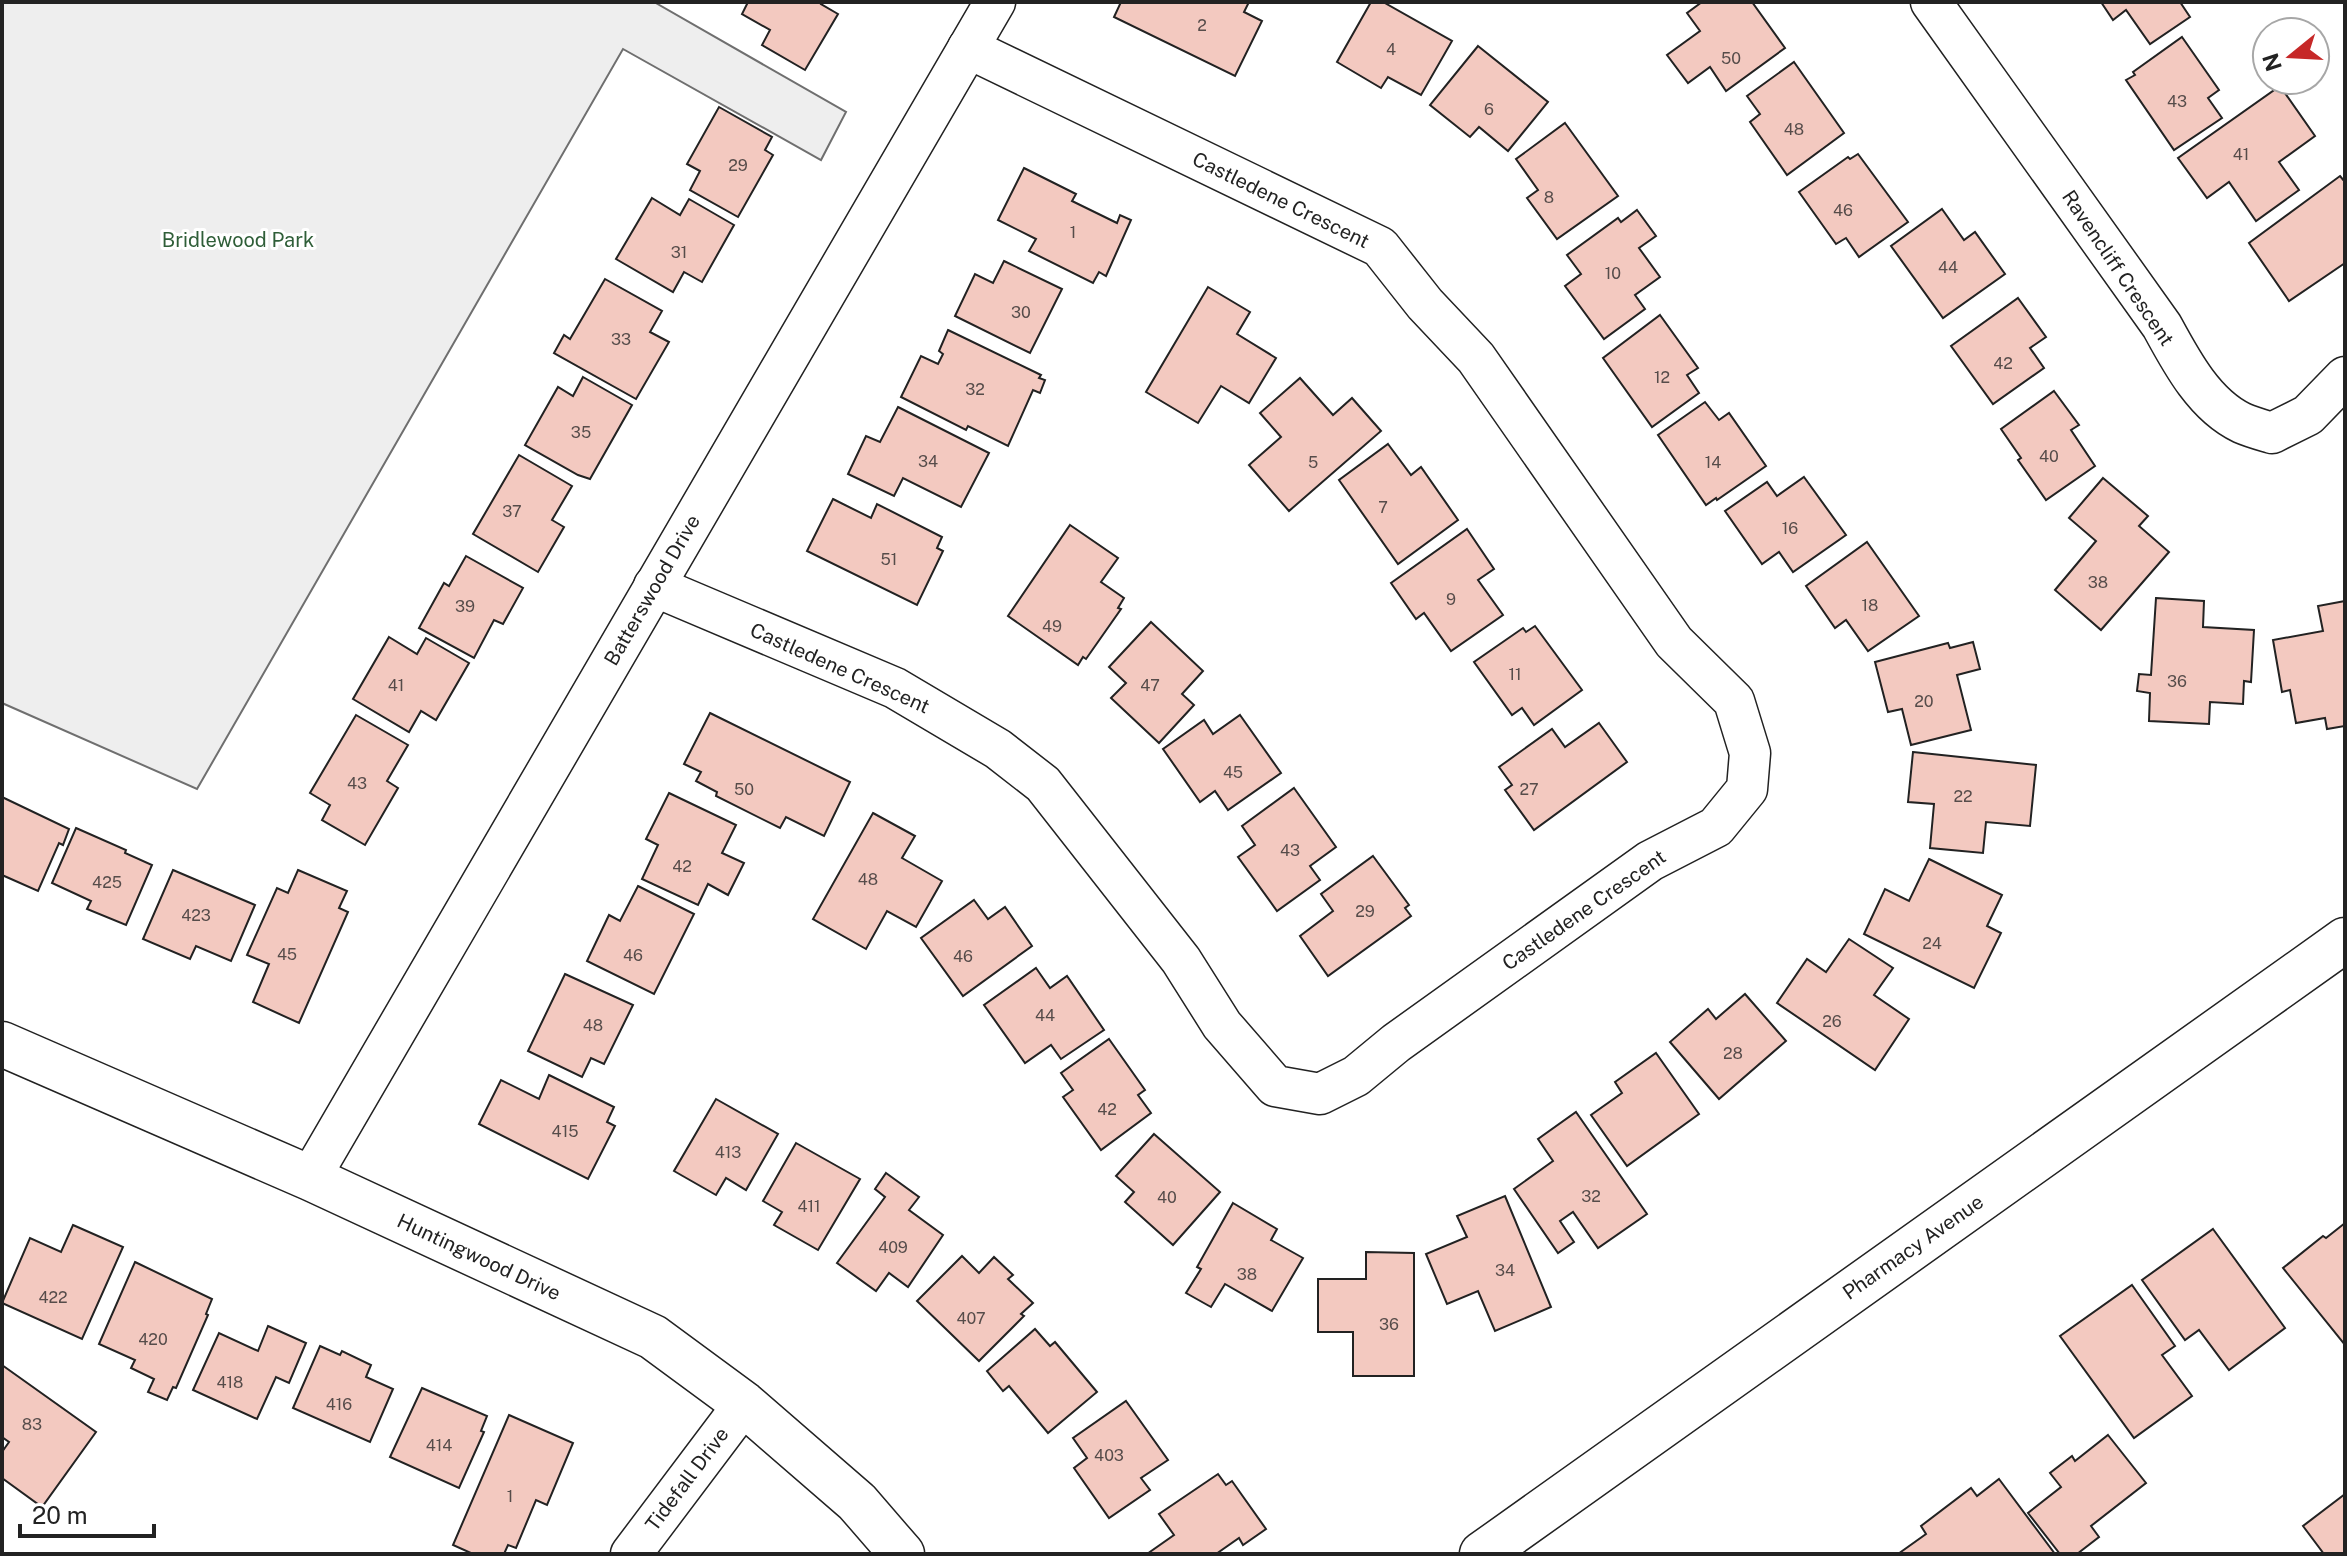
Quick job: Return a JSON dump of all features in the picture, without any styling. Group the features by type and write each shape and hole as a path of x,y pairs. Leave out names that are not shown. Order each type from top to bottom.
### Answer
{"street":[{"name":"Batterswood Drive","path":"310,1178 995,2"},
{"name":"Ravencliff Crescent","path":"1931,2 2162,326 2178,357 2202,391 2240,422 2272,433 2308,415 2345,377"},
{"name":"Castledene Crescent","path":"654,586 895,688 998,749 1043,784 1181,960 1222,1025 1275,1086 1320,1094 1356,1076 1396,1043 1650,861 1716,827 1747,789 1750,753 1734,701 1674,642 1476,358 1425,304 1380,247 968,48"},
{"name":"Pharmacy Avenue","path":"1482,1554 2345,940"},
{"name":"Huntingwood Drive","path":"3,1046 310,1178 653,1337 744,1404 857,1502 902,1554"},
{"name":"Tidefall Drive","path":"631,1554 744,1404"}],"green space":[{"name":"Bridlewood Park","path":"2,2 654,2 846,112 821,160 623,49 197,789 2,703"}],"building":[{"path":"748,2 822,2 838,14 805,70 762,45 770,30 742,14"},
{"path":"1121,2 1249,2 1244,12 1262,21 1235,76 1114,17"},
{"path":"1371,2 1383,2 1452,41 1421,95 1388,77 1381,88 1337,62"},
{"path":"1702,2 1752,2 1785,48 1726,91 1710,67 1688,83 1667,55 1700,31 1687,13"},
{"path":"2101,2 2180,2 2190,17 2150,44 2126,10 2113,20"},
{"path":"2182,37 2219,90 2208,98 2222,118 2174,150 2126,80"},
{"path":"1478,46 1548,102 1508,151 1479,127 1470,137 1430,105"},
{"path":"1794,62 1844,133 1787,175 1750,122 1760,114 1747,96"},
{"path":"2266,96 2287,96 2315,136 2279,162 2299,190 2256,221 2229,182 2207,198 2178,158"},
{"path":"719,107 772,137 765,150 773,155 738,217 690,190 700,171 687,164"},
{"path":"1565,123 1618,196 1557,239 1527,198 1538,190 1516,159"},
{"path":"1858,154 1908,222 1859,257 1846,238 1836,244 1799,192 1848,157 1850,159"},
{"path":"1024,168 1076,194 1072,201 1117,223 1120,215 1131,220 1106,276 1099,272 1093,283 1029,251 1036,239 998,220"},
{"path":"2340,176 2345,182 2345,263 2289,301 2249,243"},
{"path":"652,198 680,215 689,199 734,225 702,282 684,272 673,292 616,259"},
{"path":"1942,209 1964,240 1975,232 2005,274 1943,318 1891,246"},
{"path":"1637,210 1656,236 1639,248 1660,277 1635,295 1645,309 1604,339 1565,286 1581,274 1567,255 1618,218 1621,222"},
{"path":"1004,261 1062,289 1030,353 955,316 975,274 993,283"},
{"path":"605,279 662,311 650,332 669,342 636,399 554,353 564,335 570,339"},
{"path":"1208,287 1250,312 1237,334 1276,358 1249,403 1221,386 1198,423 1146,392"},
{"path":"2018,298 2046,337 2030,348 2044,368 1993,404 1951,346"},
{"path":"1660,315 1698,368 1687,375 1699,393 1652,427 1603,358"},
{"path":"948,330 1041,375 1039,378 1045,380 1040,393 1033,390 1008,446 968,426 966,430 901,397 921,356 938,364 943,354 939,351"},
{"path":"583,377 632,405 590,479 525,445 558,387 573,396"},
{"path":"1300,378 1333,415 1352,398 1381,431 1289,511 1249,465 1281,437 1260,413"},
{"path":"2054,391 2079,425 2071,430 2095,466 2046,500 2001,429"},
{"path":"1705,402 1719,420 1729,413 1766,466 1706,505 1658,435"},
{"path":"898,407 989,453 961,507 903,478 894,496 848,474 866,436 880,442"},
{"path":"1388,444 1411,475 1421,467 1458,520 1398,564 1339,480"},
{"path":"519,455 572,486 552,520 564,527 538,572 473,534"},
{"path":"1804,477 1846,535 1793,572 1779,552 1762,564 1725,511 1767,482 1777,496"},
{"path":"2103,478 2148,516 2139,526 2169,552 2101,630 2055,590 2096,541 2069,518"},
{"path":"833,499 871,518 877,504 942,537 937,548 943,551 917,605 807,551"},
{"path":"1070,525 1118,558 1101,582 1124,598 1118,608 1121,609 1086,659 1083,657 1078,665 1008,616"},
{"path":"1467,529 1494,569 1478,580 1503,615 1451,651 1424,613 1416,619 1391,583"},
{"path":"1867,542 1919,616 1868,651 1846,620 1835,628 1806,586"},
{"path":"466,556 523,588 503,624 494,620 474,658 419,628 444,583 449,586"},
{"path":"2156,598 2204,601 2203,627 2254,630 2251,682 2244,681 2243,704 2210,702 2209,724 2149,721 2150,693 2137,691 2139,674 2151,675"},
{"path":"2345,601 2345,726 2327,729 2325,718 2296,723 2290,690 2282,692 2273,640 2323,631 2318,606"},
{"path":"1151,622 1203,671 1182,694 1194,705 1159,743 1111,698 1126,683 1109,667"},
{"path":"1535,626 1582,690 1534,725 1522,708 1512,715 1474,662 1523,628 1526,632"},
{"path":"389,637 417,654 426,638 469,663 436,720 421,711 409,732 353,699"},
{"path":"1973,642 1980,669 1957,675 1971,730 1911,745 1902,709 1888,712 1875,662 1948,643 1950,648"},
{"path":"710,713 850,782 824,836 786,817 780,828 716,796 717,792 696,781 701,772 684,764"},
{"path":"356,715 408,745 387,781 398,788 365,845 322,820 330,805 310,793"},
{"path":"1240,715 1281,773 1228,810 1215,791 1200,802 1163,749 1204,720 1213,734"},
{"path":"1599,723 1627,762 1534,830 1505,790 1512,785 1499,767 1552,729 1565,747"},
{"path":"1913,752 2036,765 2030,826 1986,822 1983,853 1930,848 1934,804 1908,802"},
{"path":"1294,788 1336,847 1310,866 1320,880 1277,911 1238,857 1255,845 1242,826"},
{"path":"669,793 736,825 722,853 744,863 728,895 708,884 698,905 642,879 658,845 646,839"},
{"path":"2,797 69,829 63,845 59,843 38,891 2,875"},
{"path":"873,813 915,836 902,858 942,881 916,927 887,911 866,949 813,919"},
{"path":"76,828 152,865 126,925 87,909 91,901 52,883"},
{"path":"1373,856 1409,905 1405,908 1411,916 1328,976 1300,936 1333,911 1321,894"},
{"path":"1929,859 2002,895 1987,926 2001,933 1974,988 1864,934 1885,889 1909,901"},
{"path":"173,870 255,905 231,961 196,946 190,959 143,939"},
{"path":"298,870 347,891 339,908 348,912 299,1023 253,1002 269,964 247,955 277,888 288,893"},
{"path":"638,886 694,914 654,994 587,961 609,915 620,921"},
{"path":"974,900 988,919 1005,907 1032,946 963,996 921,938"},
{"path":"1849,939 1893,968 1874,995 1909,1019 1875,1070 1777,1003 1807,959 1826,972"},
{"path":"1036,968 1050,988 1067,976 1104,1030 1061,1059 1051,1045 1025,1063 984,1005"},
{"path":"565,974 633,1005 604,1064 591,1058 582,1077 528,1051"},
{"path":"1745,994 1786,1041 1719,1099 1670,1042 1708,1009 1716,1019"},
{"path":"1109,1039 1145,1090 1138,1095 1151,1113 1101,1150 1063,1097 1073,1090 1061,1073"},
{"path":"1656,1053 1699,1114 1627,1166 1591,1115 1622,1093 1615,1082"},
{"path":"549,1075 614,1107 607,1122 615,1126 588,1179 479,1124 501,1080 539,1099"},
{"path":"716,1099 778,1134 746,1190 726,1178 716,1195 674,1171"},
{"path":"1576,1112 1647,1214 1598,1248 1573,1212 1560,1221 1574,1242 1558,1253 1514,1189 1553,1161 1538,1139"},
{"path":"1154,1134 1220,1192 1173,1245 1125,1202 1134,1192 1116,1176"},
{"path":"796,1143 860,1179 818,1250 774,1225 782,1212 763,1201"},
{"path":"886,1173 919,1197 909,1210 943,1235 908,1287 889,1273 876,1291 837,1263 885,1197 875,1189"},
{"path":"1505,1196 1551,1307 1495,1331 1478,1291 1447,1304 1426,1254 1467,1237 1457,1216"},
{"path":"1233,1203 1277,1229 1271,1240 1303,1258 1272,1311 1225,1284 1211,1307 1186,1293"},
{"path":"2345,1223 2345,1345 2283,1268 2323,1236 2326,1238"},
{"path":"73,1225 123,1247 82,1339 2,1303 30,1238 61,1252"},
{"path":"2213,1229 2285,1328 2229,1370 2199,1330 2185,1340 2142,1280"},
{"path":"1366,1252 1414,1253 1414,1376 1353,1376 1353,1332 1318,1332 1318,1279 1366,1279"},
{"path":"962,1256 979,1273 994,1257 1013,1275 1008,1279 1033,1303 979,1361 917,1301"},
{"path":"135,1262 212,1299 176,1388 173,1387 167,1400 148,1392 154,1379 131,1368 135,1360 99,1344"},
{"path":"2132,1285 2175,1346 2162,1355 2192,1396 2134,1438 2060,1336"},
{"path":"268,1326 306,1343 289,1383 276,1377 257,1419 193,1390 219,1333 258,1351"},
{"path":"1035,1329 1050,1346 1055,1342 1097,1392 1048,1433 1009,1386 1003,1391 987,1371"},
{"path":"320,1346 340,1355 342,1351 371,1365 366,1377 393,1389 370,1442 293,1408"},
{"path":"2,1365 96,1432 42,1507 2,1478 2,1452 9,1442 2,1437"},
{"path":"422,1388 487,1416 481,1431 484,1432 459,1488 390,1457"},
{"path":"1126,1401 1168,1460 1141,1478 1150,1490 1109,1518 1074,1468 1087,1458 1073,1438"},
{"path":"509,1415 573,1443 547,1505 536,1500 516,1548 508,1545 504,1554 473,1554 453,1545"},
{"path":"2108,1435 2146,1483 2091,1526 2099,1537 2077,1554 2060,1554 2028,1513 2061,1487 2050,1473 2072,1456 2075,1461"},
{"path":"1218,1474 1226,1485 1232,1481 1266,1529 1243,1545 1239,1538 1216,1554 1147,1554 1174,1535 1159,1514"},
{"path":"1999,1479 2055,1554 1898,1554 1926,1534 1921,1526 1971,1488 1977,1496"},
{"path":"2345,1494 2345,1554 2324,1554 2303,1526"}]}
